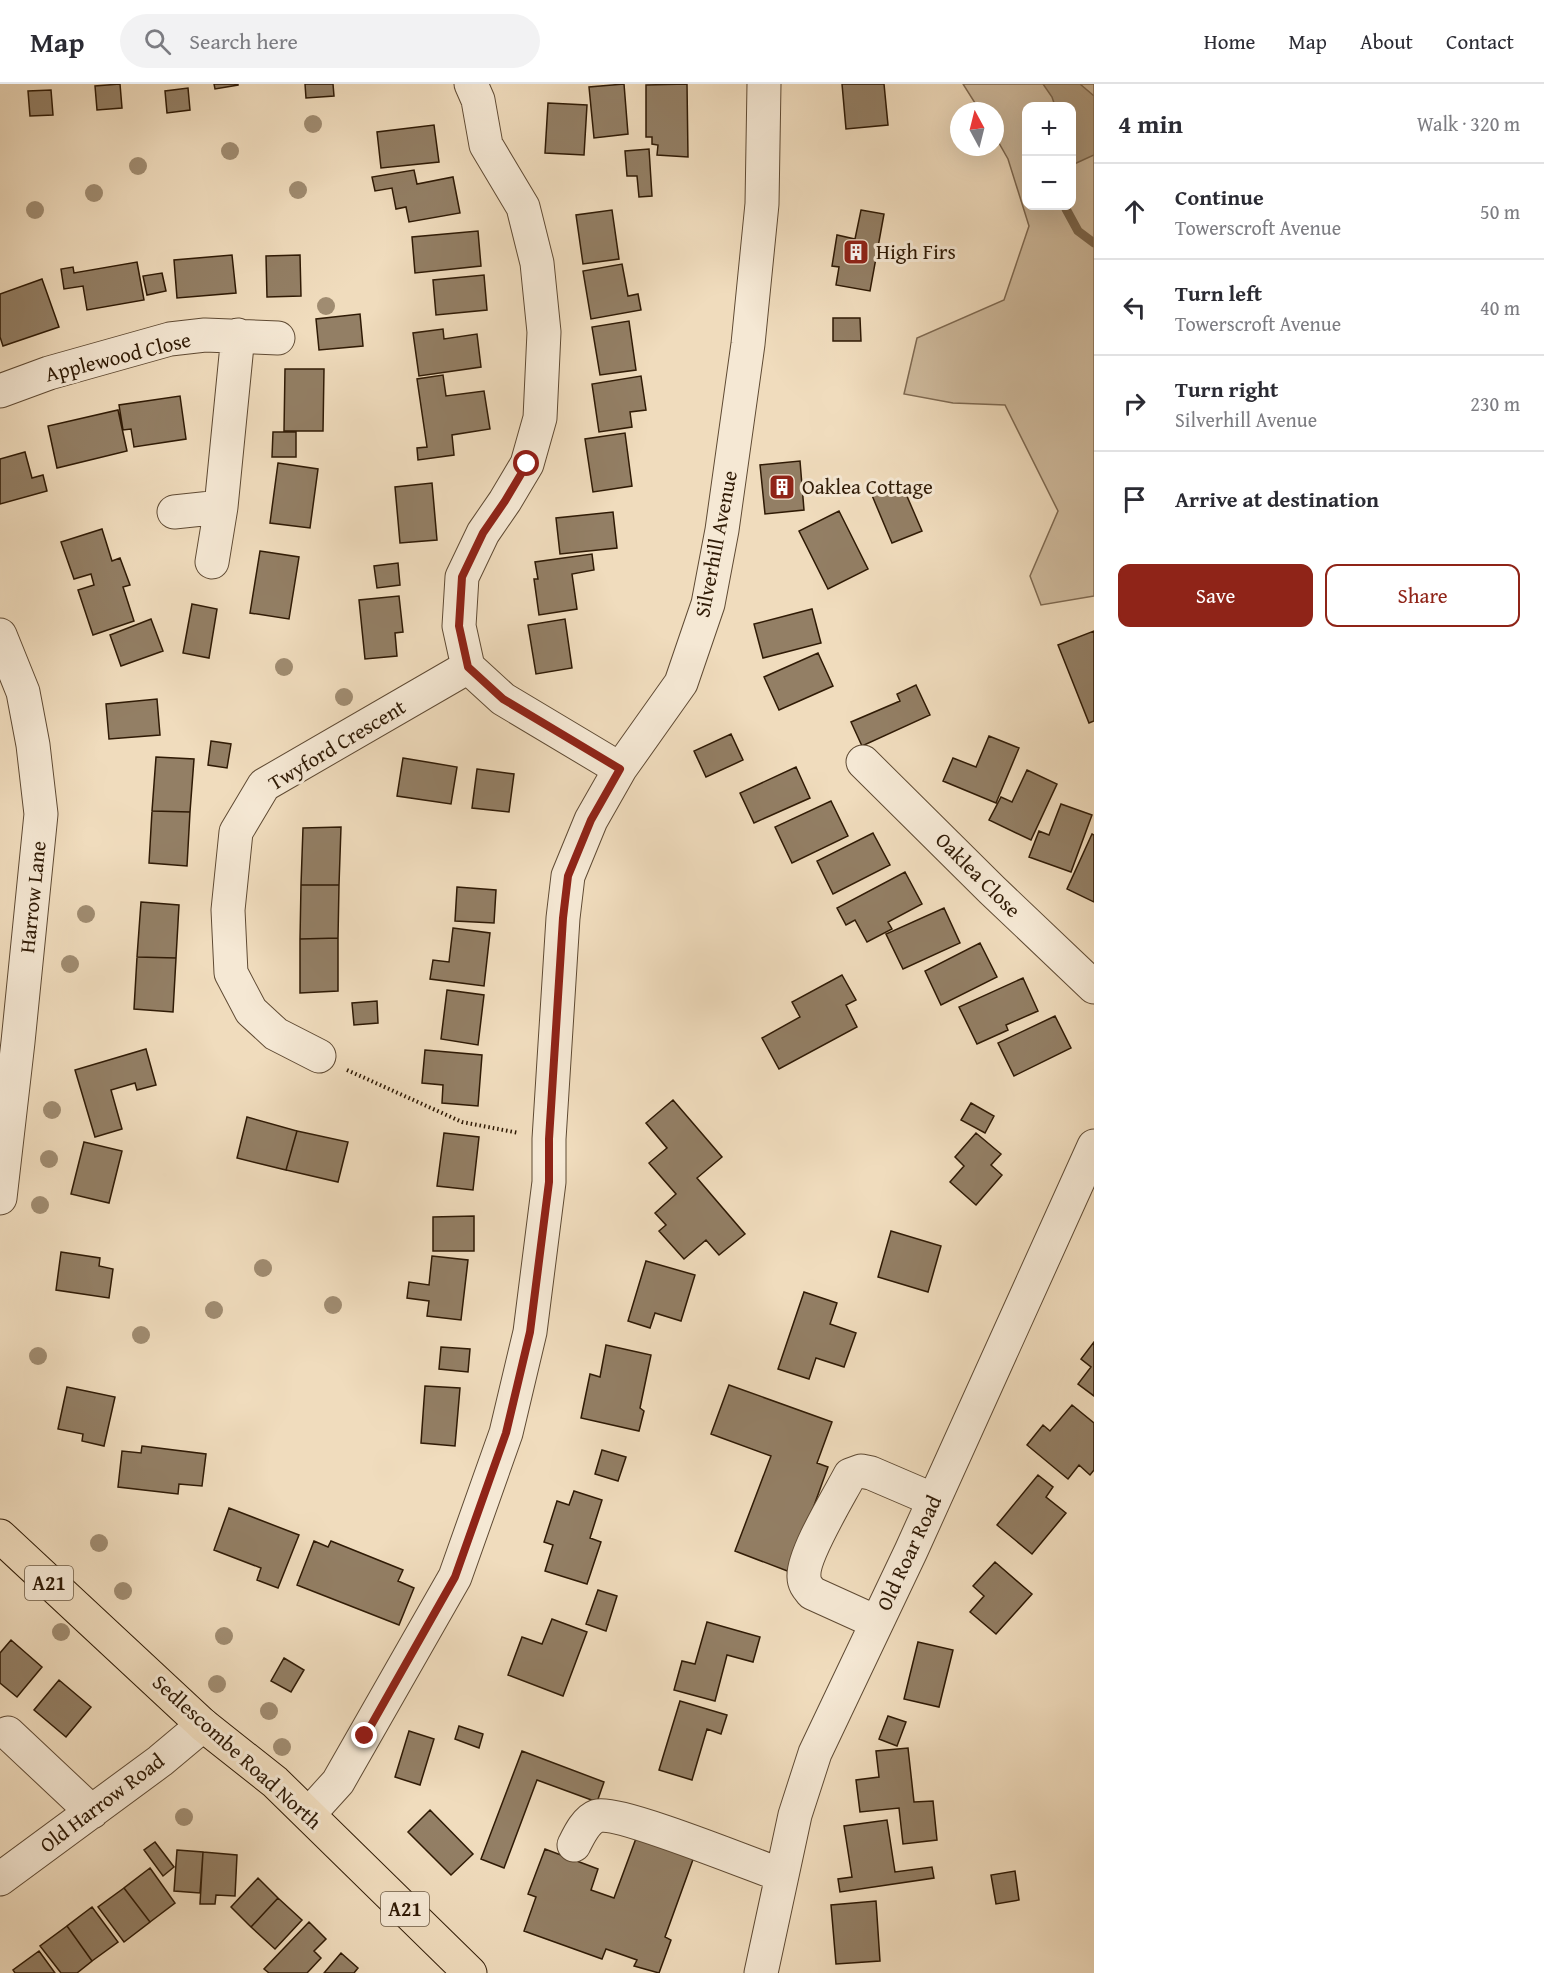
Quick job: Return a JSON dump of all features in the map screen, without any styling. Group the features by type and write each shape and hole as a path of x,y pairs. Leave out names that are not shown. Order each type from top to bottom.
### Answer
{"highway":[{"name":"Sedlescombe Road North","path":"0,1536 204,1725 275,1782 470,1973"}],"street":[{"name":"Silverhill Avenue","path":"309,1814 338,1782 455,1577 506,1433 530,1332 549,1182 549,1139 563,918 568,876 591,820 620,769 681,683 708,604 722,530 748,344 762,204 764,84"},
{"path":"480,89 486,145 523,207 537,263 544,332 540,418 527,464 483,533 462,577 459,626 468,667 503,699 620,769"},
{"name":"Applewood Close","path":"0,391 49,373 170,339 205,335 278,338"},
{"path":"212,562 221,507 238,335"},
{"path":"174,512 221,507"},
{"name":"Harrow Lane","path":"0,635 23,692 33,745 41,814 9,1041 0,1198"},
{"name":"Twyford Crescent","path":"318,1056 276,1034 251,1011 231,973 228,910 236,832 264,785 468,667"},
{"name":"Oaklea Close","path":"863,762 1094,987"},
{"name":"Old Roar Road","path":"760,1973 795,1815 815,1753 934,1500 1094,1146"},
{"path":"876,1622 812,1593 806,1586 803,1576 809,1553 850,1475 861,1471 871,1473 934,1500"},
{"name":"Old Harrow Road","path":"0,1879 160,1761 204,1725"},
{"path":"8,1733 92,1812"},
{"path":"574,1845 586,1825 597,1816 616,1816 781,1875"}],"path":[{"path":"318,1056 370,1082 462,1122 549,1139"}],"shaded area":[{"path":"963,84 1094,84 1094,596 1041,605 1030,576 1058,511 1005,405 953,403 904,394 917,338 1004,300 1029,226 1024,210 1076,210 1076,102 1022,102 1022,204 1004,152 1004,102 974,102"},
{"path":"1043,84 1080,84 1094,96 1094,155 1076,163 1076,102 1054,102"}],"building":[{"path":"120,84 122,108 97,110 95,86"},
{"path":"214,84 238,84 238,85 215,89"},
{"path":"305,84 333,84 334,96 306,98"},
{"path":"624,84 628,134 594,138 589,87"},
{"path":"687,84 688,157 657,155 658,145 652,144 652,137 646,137 646,85"},
{"path":"842,84 884,84 888,125 846,129"},
{"path":"188,88 190,110 167,113 165,91"},
{"path":"51,90 53,115 30,116 28,91"},
{"path":"548,103 587,105 584,155 545,153"},
{"path":"434,125 439,162 381,168 377,132"},
{"path":"649,149 652,196 639,197 637,176 627,176 625,151"},
{"path":"414,170 417,184 453,177 460,213 409,222 406,207 396,209 392,188 375,191 372,177"},
{"path":"612,210 619,259 583,264 576,215"},
{"name":"High Firs","path":"861,210 884,214 870,291 836,285 839,267 832,266 837,235 855,239"},
{"path":"478,231 481,266 415,273 412,237"},
{"path":"232,255 236,293 177,298 174,260"},
{"path":"300,255 301,296 267,297 266,256"},
{"path":"137,262 144,300 87,310 83,286 64,289 61,269 73,267 74,273"},
{"path":"622,264 628,296 638,294 641,310 591,319 583,271"},
{"path":"162,273 166,291 147,295 143,276"},
{"path":"484,275 487,310 436,315 433,280"},
{"path":"42,279 59,327 3,346 0,337 0,294"},
{"path":"360,314 363,346 319,350 316,319"},
{"path":"833,318 860,318 861,341 833,341"},
{"path":"629,321 636,370 600,375 592,327"},
{"path":"443,329 444,339 477,334 481,367 419,376 413,333"},
{"path":"285,369 324,369 323,431 284,431"},
{"path":"443,375 446,396 484,391 490,429 452,435 454,455 418,460 417,448 427,447 417,379"},
{"path":"641,376 646,410 630,412 632,427 599,432 592,384"},
{"path":"180,396 186,439 134,447 131,429 123,430 119,405"},
{"path":"118,410 127,451 57,468 48,426"},
{"path":"273,432 296,432 296,457 272,457"},
{"path":"625,433 632,486 593,492 585,439"},
{"path":"25,452 32,478 43,475 47,491 0,504 0,459"},
{"name":"Oaklea Cottage","path":"800,461 804,510 765,514 760,465"},
{"path":"278,463 318,469 310,528 270,523"},
{"path":"900,480 922,531 892,543 871,493"},
{"path":"432,483 437,540 400,543 395,487"},
{"path":"839,511 868,569 828,589 799,531"},
{"path":"613,512 617,548 560,554 556,518"},
{"path":"102,529 112,561 120,558 130,585 123,587 134,621 93,635 78,590 94,585 91,574 74,579 61,542"},
{"path":"260,551 299,557 289,619 250,613"},
{"path":"592,554 594,570 572,574 577,609 539,615 534,579 538,579 535,562"},
{"path":"398,563 400,585 377,588 374,566"},
{"path":"399,596 403,632 395,633 397,656 365,659 359,600"},
{"path":"192,604 217,609 209,658 183,653"},
{"path":"812,609 821,643 763,658 754,624"},
{"path":"151,619 163,651 121,666 110,635"},
{"path":"565,619 572,668 536,674 528,625"},
{"path":"1094,631 1094,721 1089,723 1058,645"},
{"path":"818,653 833,686 779,710 764,677"},
{"path":"916,685 930,715 862,746 851,722 900,701 897,694"},
{"path":"157,699 160,735 109,739 106,704"},
{"path":"731,734 743,760 706,777 694,751"},
{"path":"989,736 1019,748 996,803 943,781 953,758 976,767"},
{"path":"211,741 231,744 227,768 208,765"},
{"path":"156,757 194,759 190,812 152,811"},
{"path":"403,758 457,767 451,804 397,796"},
{"path":"796,767 810,798 754,823 740,793"},
{"path":"477,769 514,774 509,812 472,808"},
{"path":"1027,770 1057,784 1031,840 989,820 1001,797 1012,802"},
{"path":"831,801 848,836 792,863 775,827"},
{"path":"1061,804 1092,815 1071,872 1029,857 1039,831 1049,835"},
{"path":"152,811 190,812 187,866 149,863"},
{"path":"341,827 339,885 301,885 303,828"},
{"path":"873,833 890,865 833,894 817,861"},
{"path":"1092,834 1094,835 1094,902 1067,889"},
{"path":"905,872 922,904 888,922 892,929 867,942 855,920 846,925 837,908"},
{"path":"301,885 339,885 338,938 300,939"},
{"path":"457,887 496,890 494,923 455,921"},
{"path":"141,902 179,905 176,958 137,957"},
{"path":"944,908 960,943 903,969 886,934"},
{"path":"453,928 490,933 484,986 430,979 433,960 449,962"},
{"path":"338,938 338,991 300,993 300,939"},
{"path":"980,943 997,977 941,1005 925,971"},
{"path":"137,957 176,958 173,1012 134,1009"},
{"path":"842,975 856,1000 846,1005 857,1027 779,1069 762,1038 800,1017 792,1002"},
{"path":"1023,978 1038,1011 1006,1025 1008,1030 977,1044 959,1007"},
{"path":"447,990 484,995 478,1045 441,1039"},
{"path":"377,1001 378,1023 354,1025 352,1003"},
{"path":"1055,1016 1071,1048 1014,1076 998,1043"},
{"path":"146,1049 156,1085 137,1090 135,1083 111,1090 122,1129 95,1137 75,1070"},
{"path":"425,1050 482,1055 478,1106 442,1103 443,1085 422,1083"},
{"path":"673,1100 722,1157 697,1178 745,1234 719,1255 706,1240 684,1259 659,1231 666,1225 655,1213 676,1194 649,1163 667,1148 646,1123"},
{"path":"971,1103 994,1116 985,1133 961,1120"},
{"path":"247,1117 297,1131 286,1170 237,1158"},
{"path":"297,1131 348,1142 338,1182 286,1170"},
{"path":"444,1133 479,1137 473,1190 437,1186"},
{"path":"976,1133 1001,1154 991,1165 1002,1175 976,1205 950,1182 964,1166 955,1157"},
{"path":"84,1142 122,1151 109,1203 71,1194"},
{"path":"474,1216 474,1251 433,1251 433,1217"},
{"path":"891,1231 941,1246 928,1292 878,1277"},
{"path":"61,1252 100,1258 99,1266 113,1269 109,1298 56,1290"},
{"path":"432,1256 468,1260 461,1320 427,1316 429,1301 407,1298 409,1282 429,1285"},
{"path":"646,1261 695,1275 681,1321 655,1313 650,1328 628,1321"},
{"path":"804,1292 837,1303 830,1324 856,1333 844,1367 816,1358 809,1379 778,1369"},
{"path":"1094,1342 1094,1396 1078,1384 1091,1367 1081,1359"},
{"path":"606,1345 651,1355 640,1408 644,1411 639,1431 581,1418 590,1374 600,1377"},
{"path":"441,1347 470,1349 468,1372 439,1369"},
{"path":"729,1385 832,1422 817,1463 828,1467 790,1572 735,1551 771,1456 711,1434"},
{"path":"425,1386 460,1388 455,1446 421,1443"},
{"path":"67,1387 115,1397 104,1446 82,1441 83,1434 58,1429"},
{"path":"1072,1405 1094,1423 1094,1470 1090,1475 1079,1465 1068,1479 1027,1445 1043,1425 1050,1431"},
{"path":"142,1446 206,1454 202,1486 179,1484 178,1494 118,1487 122,1451 141,1453"},
{"path":"602,1450 626,1457 618,1481 595,1474"},
{"path":"1038,1475 1053,1487 1046,1497 1066,1513 1032,1554 997,1525"},
{"path":"574,1491 602,1500 590,1538 601,1542 587,1584 545,1571 553,1545 544,1542 557,1501 569,1505"},
{"path":"229,1508 299,1535 278,1588 257,1580 261,1568 214,1550"},
{"path":"314,1541 328,1547 331,1541 403,1570 398,1581 414,1588 399,1625 297,1585"},
{"path":"995,1562 1032,1594 996,1634 970,1612 984,1596 973,1586"},
{"path":"598,1590 617,1596 606,1631 586,1624"},
{"path":"552,1619 587,1632 563,1696 508,1675 522,1637 542,1644"},
{"path":"707,1622 760,1637 753,1662 727,1655 715,1701 674,1690 682,1661 695,1664"},
{"path":"11,1640 42,1667 17,1697 0,1683 0,1653"},
{"path":"918,1642 953,1650 939,1707 904,1699"},
{"path":"284,1658 304,1670 291,1692 271,1681"},
{"path":"59,1680 91,1707 66,1737 34,1710"},
{"path":"680,1701 727,1715 721,1734 707,1729 692,1780 659,1770"},
{"path":"888,1716 906,1722 897,1746 879,1739"},
{"path":"459,1726 483,1734 479,1748 455,1739"},
{"path":"409,1731 434,1739 420,1785 395,1777"},
{"path":"908,1748 914,1802 933,1801 937,1840 903,1844 899,1808 860,1812 856,1780 879,1777 876,1751"},
{"path":"522,1751 604,1782 597,1802 537,1780 504,1868 481,1859"},
{"path":"430,1810 473,1854 451,1875 408,1832"},
{"path":"887,1820 895,1872 932,1867 934,1878 840,1892 838,1879 852,1877 844,1826"},
{"path":"638,1833 695,1854 665,1937 671,1940 659,1973 634,1966 637,1960 606,1949 602,1959 524,1931 536,1897 528,1894 545,1849 598,1869 591,1890 614,1898"},
{"path":"155,1842 174,1867 163,1876 144,1850"},
{"path":"177,1850 203,1852 200,1893 174,1891"},
{"path":"203,1852 237,1855 235,1896 216,1895 215,1904 200,1904"},
{"path":"150,1868 175,1903 150,1922 124,1888"},
{"path":"1015,1871 1019,1900 996,1904 991,1875"},
{"path":"258,1878 278,1898 251,1927 231,1907"},
{"path":"124,1888 150,1922 124,1942 98,1907"},
{"path":"278,1898 302,1920 275,1949 251,1927"},
{"path":"876,1901 880,1961 836,1964 831,1905"},
{"path":"92,1907 118,1942 92,1961 67,1926"},
{"path":"309,1922 326,1939 314,1951 321,1958 307,1973 269,1973 264,1969"},
{"path":"67,1926 92,1961 77,1973 61,1973 40,1946"},
{"path":"39,1951 55,1973 15,1973 13,1970"},
{"path":"341,1953 358,1968 354,1973 324,1973"}],"waterway":[{"path":"1067,210 1078,231 1094,243"}],"place":[{"name":"High Firs","path":"856,252"},
{"name":"Oaklea Cottage","path":"782,487"}],"route":[{"path":"365,1736 455,1577 506,1433 530,1332 549,1182 549,1139 563,918 568,876 591,820 620,769 503,699 468,667 459,626 462,577 483,533 527,464"}]}
